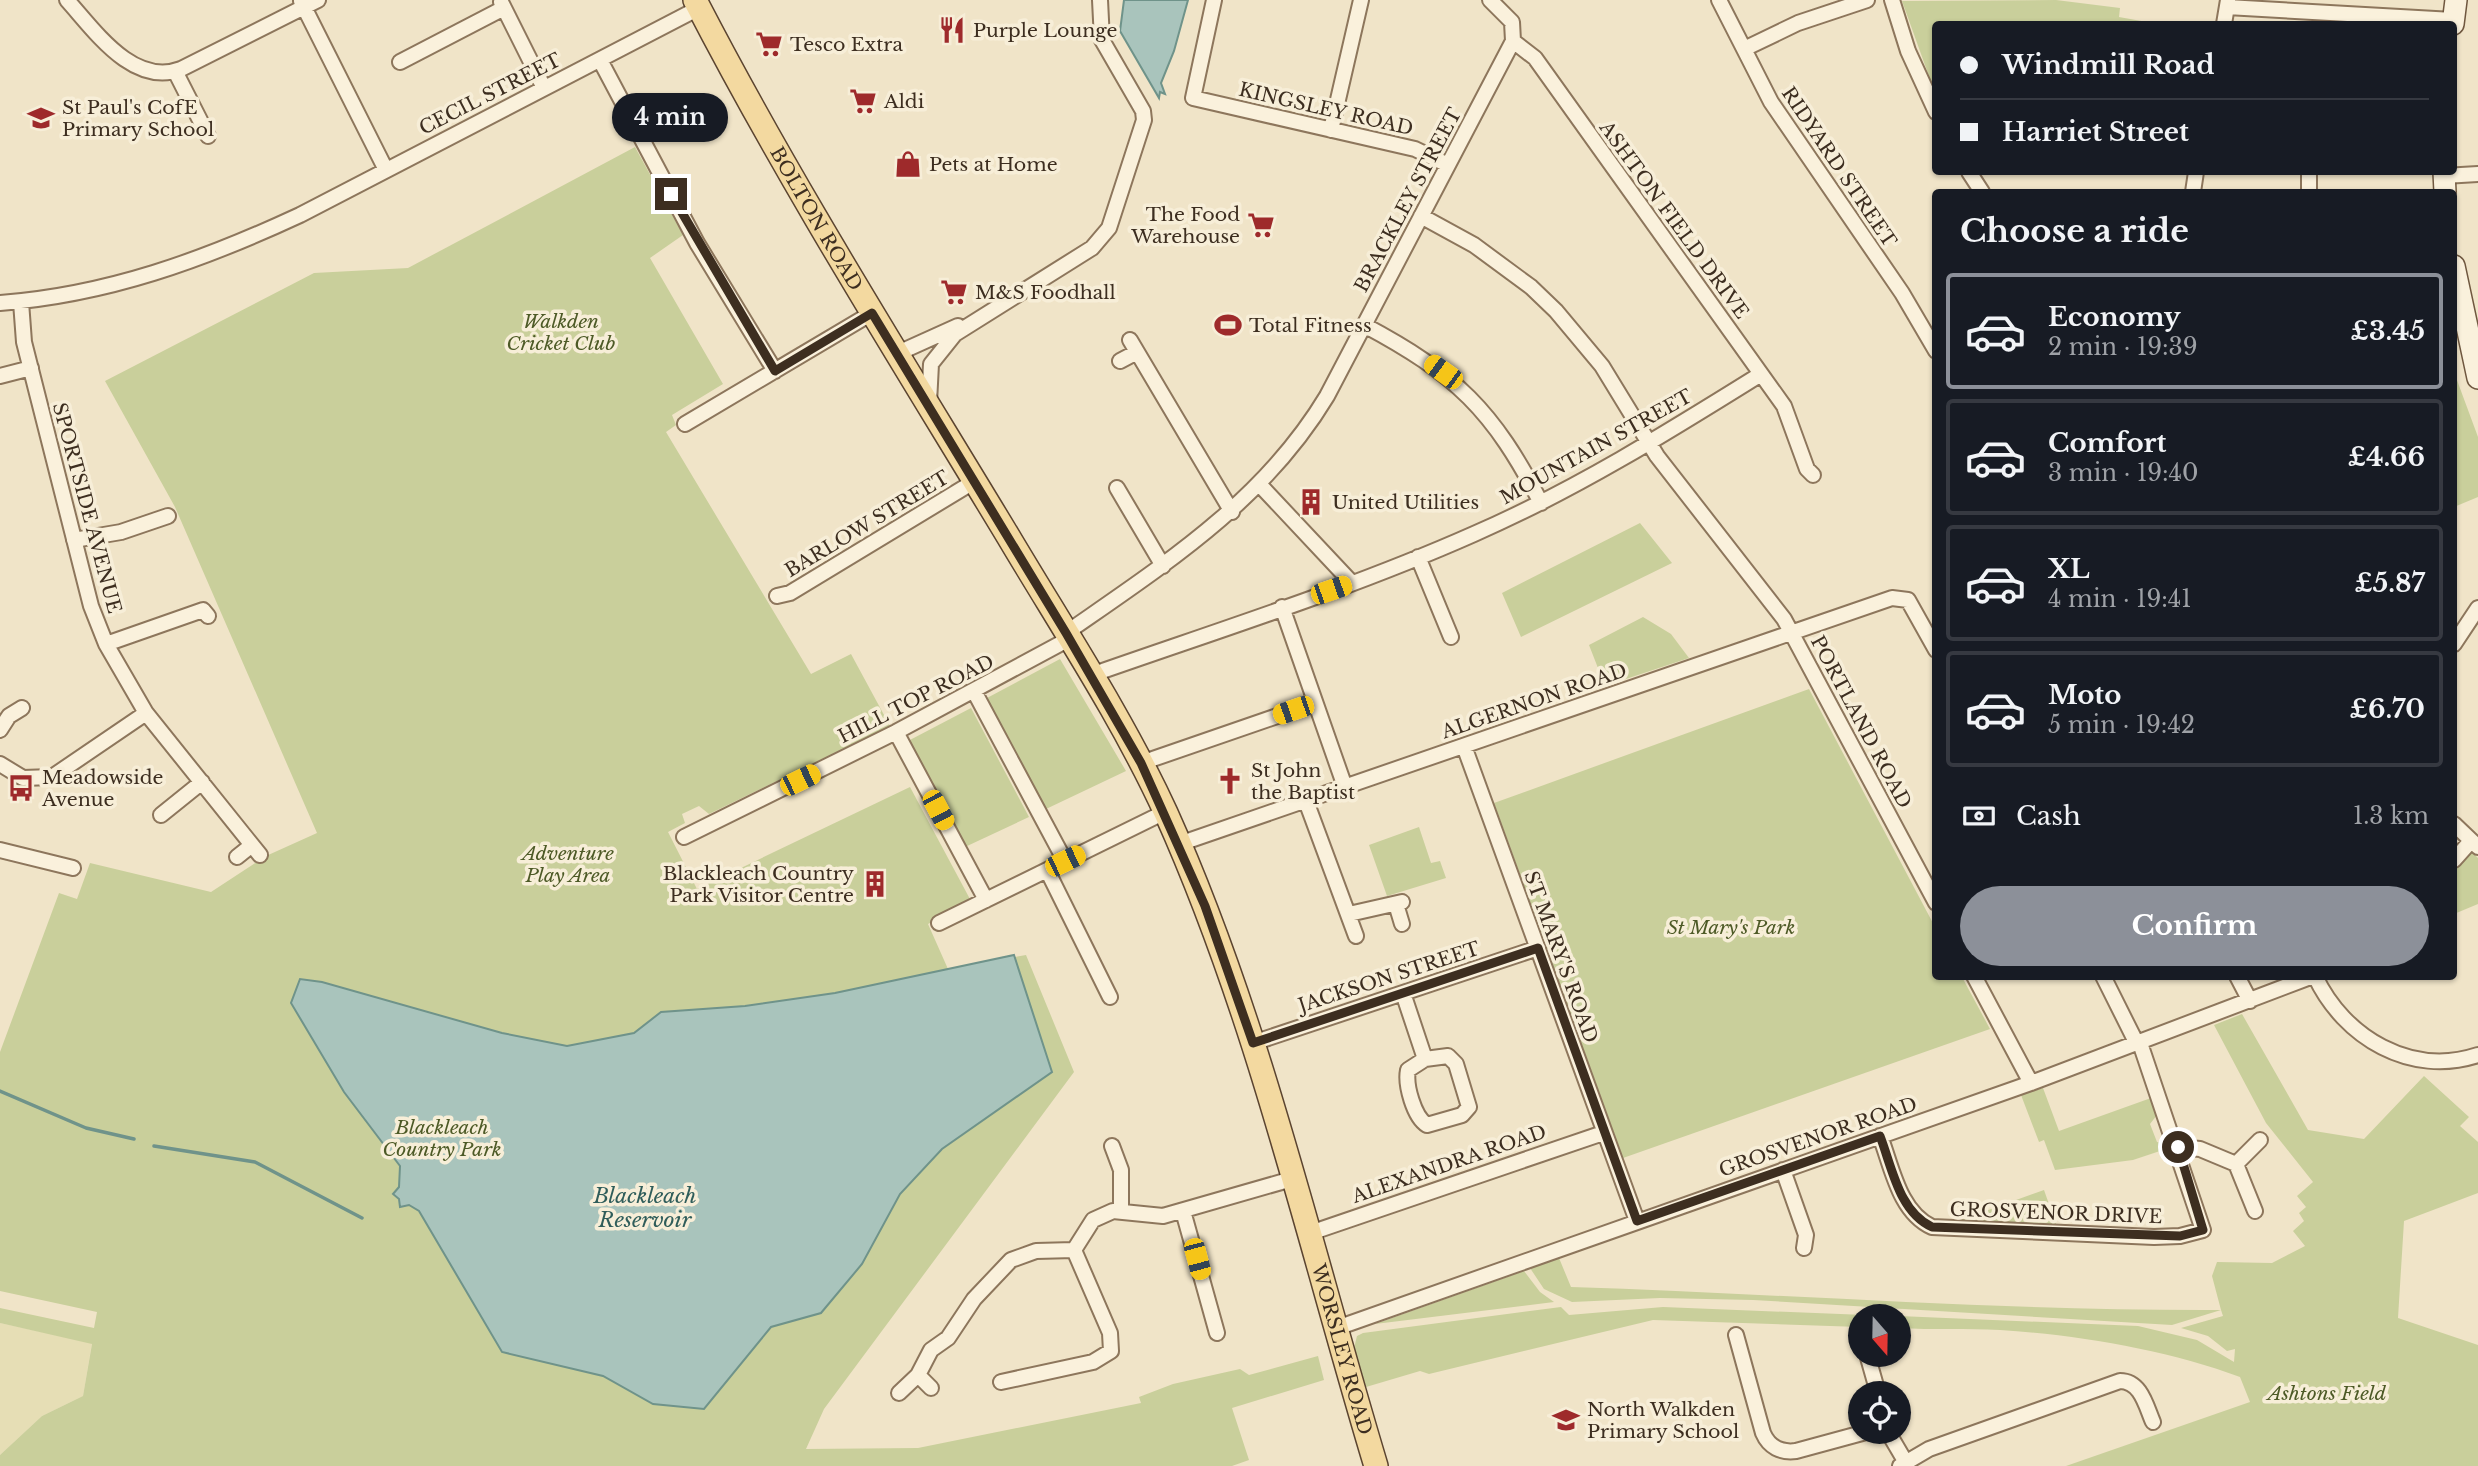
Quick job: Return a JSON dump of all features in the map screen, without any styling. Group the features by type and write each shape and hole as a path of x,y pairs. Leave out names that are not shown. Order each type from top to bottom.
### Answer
{"main road":[{"name":"BOLTON ROAD","path":"697,4 872,313 1068,636 1141,763 1179,844 1221,947 1253,1043 1307,1234"},
{"name":"WORSLEY ROAD","path":"1307,1234 1376,1466"}],"street":[{"path":"67,0 123,49 142,70 157,73 175,71 303,3 318,0"},
{"path":"900,359 981,315 1092,248 1109,229 1144,120 1143,111 1104,45 1100,0"},
{"name":"KINGSLEY ROAD","path":"1213,0 1194,98 1415,149 1448,165"},
{"path":"1331,130 1361,0"},
{"name":"ASHTON FIELD DRIVE","path":"1490,0 1511,22 1513,41 1535,58 1791,418 1807,469 1813,475"},
{"name":"RIDYARD STREET","path":"1719,0 1771,102 1896,283 1932,344"},
{"path":"1744,49 1798,23 1867,0"},
{"path":"1892,0 1908,51 1932,103"},
{"path":"303,3 386,170"},
{"path":"400,62 502,4 544,88"},
{"name":"CECIL STREET","path":"0,303 91,291 177,267 300,215 600,60 697,4"},
{"path":"2228,4 2321,19 2454,15"},
{"name":"BRACKLEY STREET","path":"1068,636 1232,512 1313,419 1513,41"},
{"path":"600,60 697,243 775,371"},
{"path":"175,71 205,130 216,117"},
{"path":"2444,180 2478,174"},
{"name":"PORTLAND ROAD","path":"1421,216 1474,245 1506,267 1556,311 1602,366 1650,443 1777,608 1932,896"},
{"name":"SPORTSIDE AVENUE","path":"21,302 22,328 31,368 94,618 146,713 256,850 237,857"},
{"path":"2458,303 2478,377"},
{"path":"685,424 872,313"},
{"path":"900,359 955,334 981,315"},
{"path":"1364,325 1430,363 1478,404 1517,456 1541,503"},
{"path":"930,408 931,364 955,334"},
{"path":"1120,361 1133,346 1232,512"},
{"path":"0,376 31,368"},
{"name":"MOUNTAIN STREET","path":"1091,676 1352,583 1541,503 1650,443 1761,374"},
{"name":"BARLOW STREET","path":"777,596 790,593 975,481"},
{"path":"1259,484 1352,583"},
{"path":"1117,488 1120,506 1163,566"},
{"path":"74,540 121,532 168,516"},
{"path":"1418,557 1451,637"},
{"name":"ALGERNON ROAD","path":"1179,844 1902,597 1912,604 1932,642"},
{"path":"1282,607 1345,787"},
{"path":"2457,639 2478,608"},
{"path":"106,644 203,610 208,616"},
{"name":"HILL TOP ROAD","path":"684,837 701,822 896,732 974,691 1068,636"},
{"path":"974,691 1065,861"},
{"path":"1141,763 1315,702"},
{"path":"0,730 9,716 22,708"},
{"path":"0,764 23,778 51,777 146,713"},
{"path":"896,732 986,900"},
{"name":"ST MARY'S ROAD","path":"1464,746 1637,1221"},
{"path":"161,815 202,782"},
{"path":"1306,801 1356,936"},
{"path":"939,923 1165,812"},
{"path":"2457,827 2475,844 2457,858"},
{"path":"0,850 74,868"},
{"path":"1047,870 1102,968 1110,997"},
{"path":"1349,914 1399,903 1402,924"},
{"name":"JACKSON STREET","path":"1253,1043 1538,948"},
{"path":"1976,980 2031,1083"},
{"path":"2105,980 2138,1044 2178,1147 2200,1149 2236,1164 2255,1213"},
{"path":"2239,980 2250,1000"},
{"name":"GROSVENOR ROAD","path":"1336,1334 1637,1221 2138,1044 2303,980"},
{"path":"2317,980 2337,1011 2358,1031 2394,1054 2434,1061 2478,1055"},
{"path":"1403,993 1425,1059"},
{"path":"1448,1056 1456,1064 1470,1101 1462,1115 1432,1125 1422,1123 1406,1082 1408,1070 1425,1059 1448,1056"},
{"name":"ALEXANDRA ROAD","path":"1307,1234 1604,1133"},
{"name":"GROSVENOR DRIVE","path":"1880,1136 1906,1206 1922,1222 1932,1227 2154,1237 2180,1236 2203,1230 2178,1147"},
{"path":"2236,1164 2260,1140"},
{"path":"1110,1144 1121,1170 1121,1209"},
{"path":"1783,1170 1806,1236 1804,1248"},
{"path":"1074,1250 1093,1220 1121,1209 1154,1217 1292,1179"},
{"path":"1183,1211 1218,1332"},
{"path":"1001,1382 1118,1354 1074,1250"},
{"path":"899,1393 918,1375 931,1350 948,1338 974,1299 1011,1260 1036,1251 1074,1250"},
{"path":"1741,1341 1763,1433 1771,1445 1787,1452 1848,1437"},
{"path":"1023,1362 1025,1378"},
{"path":"918,1375 931,1388"},
{"path":"1894,1444 1903,1464 1928,1448 2120,1381 2133,1384 2153,1413"}],"shaded area":[{"path":"0,1323 92,1343 83,1396 42,1416 0,1455"}],"green space":[{"path":"2056,0 2120,8 2119,17 2141,21 1932,21 1932,85 1902,1"},
{"name":"Blackleach Country Park","path":"635,147 683,235 650,258 723,384 672,415 676,425 666,432 811,674 851,654 890,726 709,814 699,806 682,814 685,823 668,832 697,889 910,787 971,901 928,924 948,969 1026,955 1074,1072 824,1409 806,1449 918,1448 1141,1403 1139,1397 1173,1384 1240,1369 1249,1375 1318,1356 1324,1380 1232,1408 1249,1460 1232,1466 0,1466 0,1455 42,1416 83,1396 92,1344 0,1323 0,1308 94,1328 97,1312 0,1291 0,1052 59,893 77,899 90,863 211,892 266,856 317,833 175,507 105,381 314,273 408,268"},
{"path":"2457,380 2478,437 2478,497 2457,506"},
{"path":"1640,523 1672,563 1521,637 1502,593"},
{"path":"1643,617 1671,634 1689,658 1605,686 1589,645"},
{"path":"1060,659 1126,771 1046,809 987,698"},
{"name":"St Mary's Park","path":"1809,689 1932,921 1932,980 1964,980 1990,1029 1623,1158 1494,803"},
{"path":"971,708 1029,817 965,847 908,741"},
{"path":"1419,827 1431,863 1440,861 1446,878 1387,896 1369,845"},
{"path":"2472,852 2478,858 2478,904 2457,913 2457,865"},
{"name":"Ashtons Field","path":"2242,1014 2308,1130 2364,1139 2424,1076 2469,1117 2460,1126 2478,1142 2478,1193 2404,1221 2398,1318 2478,1345 2478,1466 2066,1466 2250,1402 2240,1377 2183,1359 2091,1340 2000,1330 1911,1328 1911,1317 2138,1326 2197,1340 2234,1362 2235,1349 2227,1351 2208,1336 2181,1328 2223,1316 2212,1276 2217,1262 2272,1263 2305,1246 2293,1231 2304,1221 2299,1213 2306,1207 2297,1196 2313,1182 2266,1123 2214,1025"},
{"path":"2043,1088 2059,1131 2151,1098 2157,1115 2150,1124 2157,1142 2167,1144 2169,1148 2133,1160 2055,1170 2044,1140 2039,1142 2021,1095"},
{"path":"2044,1190 2056,1224 1958,1222 1958,1221"},
{"path":"1559,1258 1571,1287 2140,1310 2221,1310 2172,1325 1911,1309 1911,1304 1848,1306 1660,1298 1572,1302 1544,1289 1530,1268"},
{"path":"1524,1271 1540,1292 1554,1302 1375,1324"},
{"path":"1561,1307 1569,1315 1663,1307 1848,1314 1848,1327 1653,1320 1429,1374 1420,1371 1366,1387 1354,1348 1357,1336 1363,1333"}],"water":[{"path":"1124,0 1188,0 1174,51 1161,83 1165,94 1160,92 1159,98 1120,31"},
{"name":"Blackleach Reservoir","path":"1014,955 1052,1072 942,1149 900,1194 862,1264 821,1313 771,1327 704,1409 653,1404 603,1376 502,1352 419,1211 409,1205 400,1207 399,1199 393,1194 399,1187 400,1166 344,1092 291,1003 300,979 322,982 502,1033 567,1046 634,1033 661,1012 745,1006 835,993"}],"waterway":[{"path":"0,1091 86,1128 134,1139"},
{"path":"154,1146 255,1162 362,1218"}],"place":[{"name":"Purple Lounge","path":"952,30"},
{"name":"Tesco Extra","path":"769,44"},
{"name":"Aldi","path":"863,101"},
{"name":"St Paul's CofE Primary School","path":"41,118"},
{"name":"Pets at Home","path":"908,164"},
{"name":"The Food Warehouse","path":"1261,225"},
{"name":"M&S Foodhall","path":"954,292"},
{"name":"Total Fitness","path":"1228,325"},
{"name":"United Utilities","path":"1311,502"},
{"name":"St John the Baptist","path":"1230,781"},
{"name":"Meadowside Avenue","path":"21,788"},
{"name":"Blackleach Country Park Visitor Centre","path":"875,884"},
{"name":"North Walkden Primary School","path":"1566,1420"}],"route":[{"path":"671,194 697,243 775,371 872,313 1066,633 1141,763 1205,906 1253,1043 1538,948 1637,1221 1880,1136 1906,1206 1913,1215 1932,1227 1943,1230 2180,1236 2203,1230 2178,1147"}],"park label":[{"name":"Walkden Cricket Club","path":"561,332"},
{"name":"Adventure Play Area","path":"568,864"}]}
